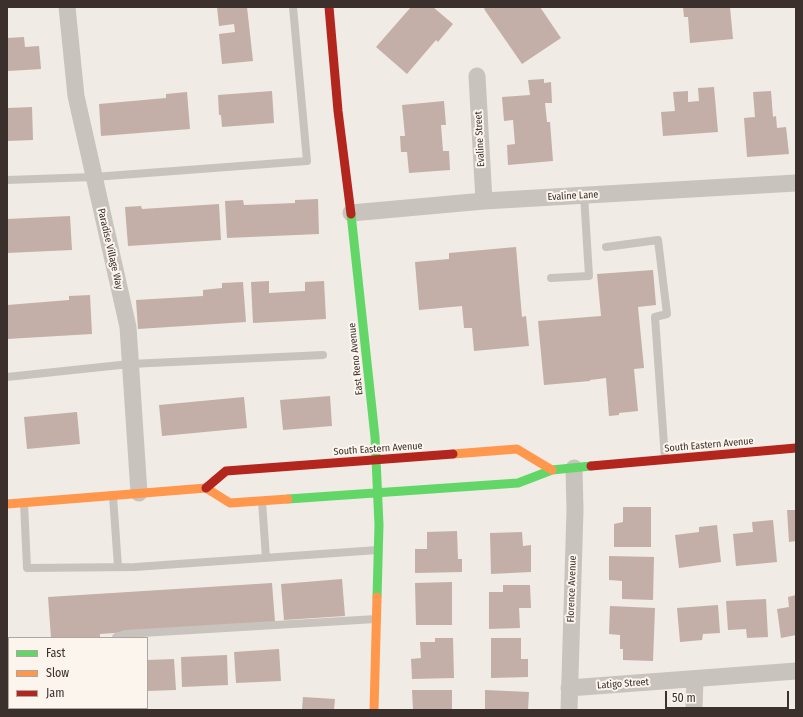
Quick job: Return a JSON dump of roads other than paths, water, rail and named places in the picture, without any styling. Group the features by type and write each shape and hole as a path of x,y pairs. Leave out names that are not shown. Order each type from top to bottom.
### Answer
{"main road":[{"name":"East Reno Avenue","path":"329,7 338,111 351,213 377,460 379,550 374,710"},
{"name":"South Eastern Avenue","path":"552,470 517,449 226,471 206,488 230,503 262,501 518,483 552,470 796,448"},
{"path":"7,504 206,488"}],"street":[{"name":"Paradise Village Way","path":"67,7 76,96 128,327 139,493"},
{"name":"Evaline Street","path":"477,76 484,201"},
{"name":"Evaline Lane","path":"351,213 484,201 796,183"},
{"name":"Florence Avenue","path":"569,710 575,510 574,468"},
{"name":"Latigo Street","path":"569,688 796,671"},
{"path":"694,710 695,679"}],"lane":[{"path":"7,180 94,177 307,161 293,7"},
{"path":"551,278 589,276 584,195"},
{"path":"606,247 658,240 667,314 655,318 665,460"},
{"path":"7,377 130,364 323,355"},
{"path":"112,495 118,567"},
{"path":"262,501 266,558"},
{"path":"24,502 28,568 118,567 379,550"},
{"path":"116,637 125,634 377,619"}]}
